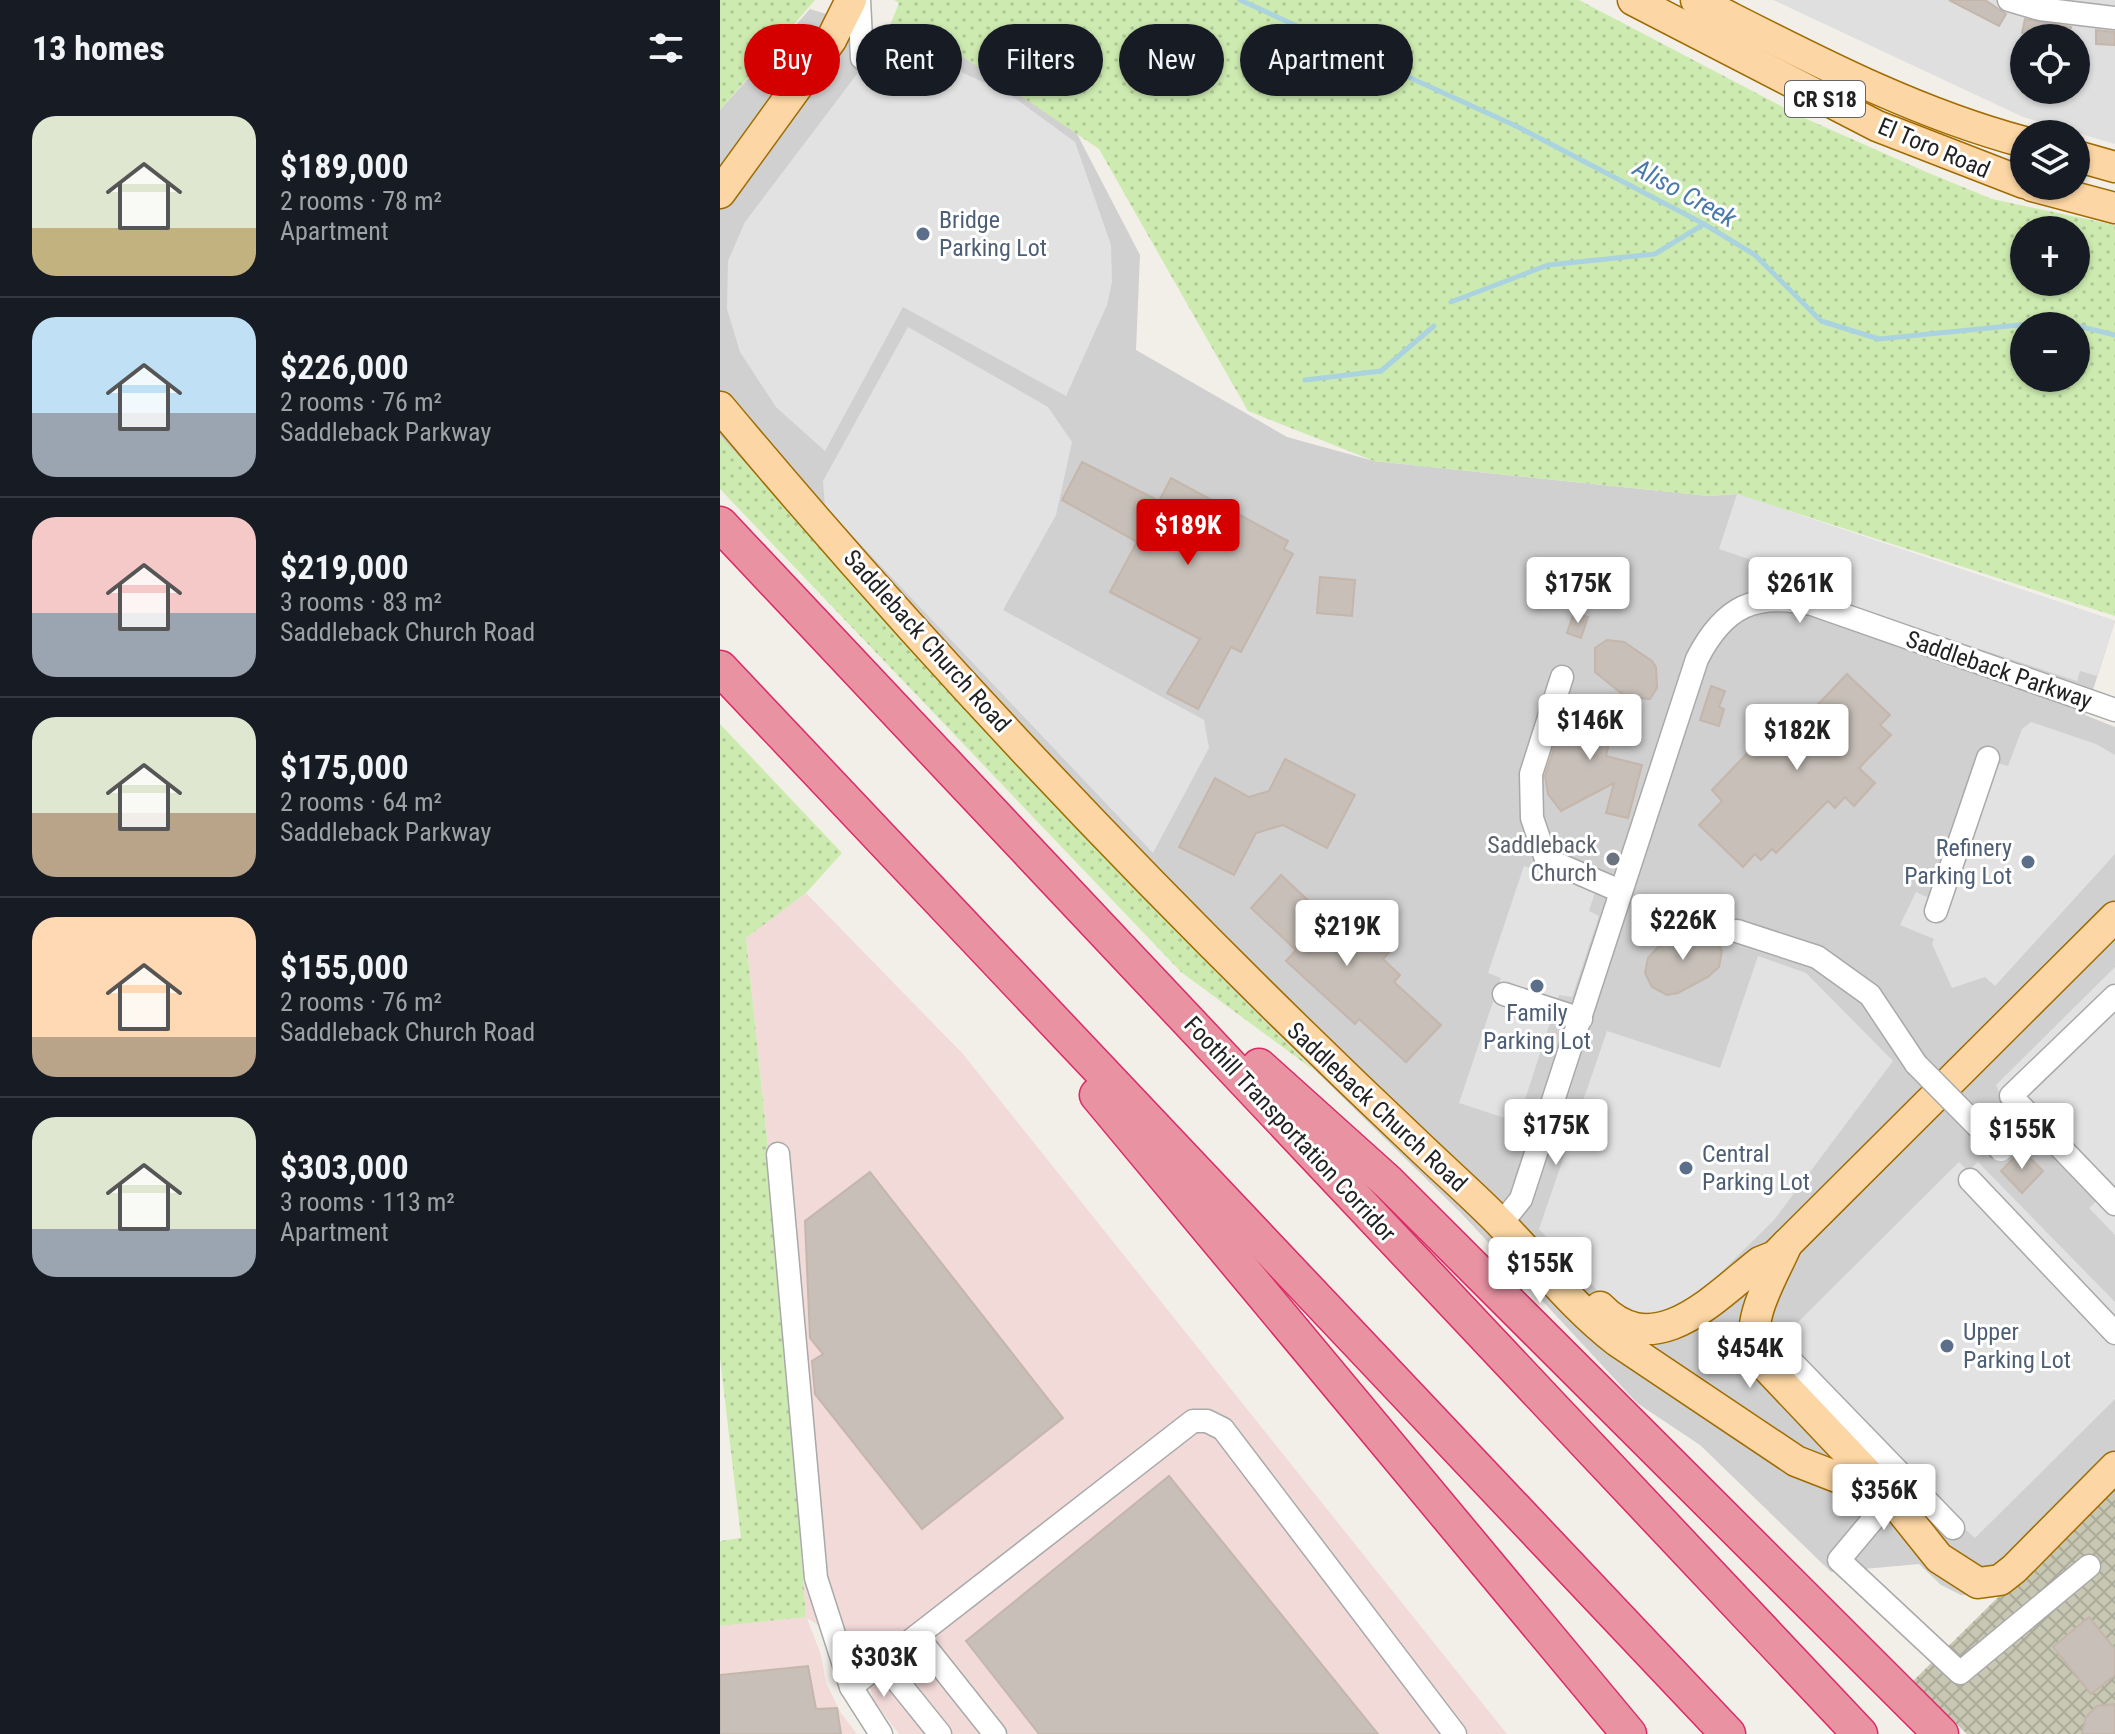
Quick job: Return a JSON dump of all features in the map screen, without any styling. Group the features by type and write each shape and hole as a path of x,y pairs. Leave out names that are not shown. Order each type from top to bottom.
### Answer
{"highway":[{"name":"Foothill Transportation Corridor","path":"720,524 1860,1734"},
{"path":"720,668 885,839 1728,1734"},
{"path":"885,839 1629,1734"},
{"path":"1083,908 1388,1182 1941,1734"}],"main road":[{"path":"720,193 831,40 851,0"},
{"name":"El Toro Road","path":"1633,0 1877,126 2010,178"},
{"name":"El Toro Road","path":"1696,0 1846,76 1962,125 2010,138"},
{"path":"2090,160 2115,167"},
{"path":"2085,200 2115,208"},
{"name":"Saddleback Church Road","path":"720,407 793,494 1116,848 1282,1017 1501,1224 1592,1321 1796,1461 1891,1498"},
{"path":"1501,1224 1535,1240 1606,1314 1627,1327 1655,1328 1683,1323 1788,1242 2115,917"},
{"path":"1788,1242 1758,1310 1752,1340 1757,1357 1891,1498 1939,1558 1961,1575 1978,1583 2000,1580 2115,1467"}],"street":[{"path":"859,0 860,24"},
{"path":"2009,0 2040,9 2115,18"},
{"name":"Saddleback Parkway","path":"1501,1224 1521,1199 1697,659 1708,637 1725,618 1754,601 1785,599 1812,604 2115,710"},
{"path":"1562,677 1531,774 1532,818 1546,859 1623,883"},
{"path":"1936,911 1988,758"},
{"path":"1737,931 1817,957 1870,995 1916,1064 2001,1150"},
{"path":"1504,994 1581,1019"},
{"path":"2115,996 2011,1096 2115,1204"},
{"path":"778,1154 816,1578 851,1687 881,1734"},
{"path":"1970,1180 2115,1333"},
{"path":"1791,1361 1953,1528"},
{"path":"851,1687 1193,1421 1207,1421 1223,1429 1455,1734"},
{"path":"1891,1498 1839,1560 1960,1673 2089,1566"},
{"path":"917,1636 995,1734"},
{"path":"882,1662 940,1734"}],"shaded area":[{"path":"1773,0 2115,0 2115,144 2090,137 2090,120 2033,120"},
{"name":"Saddleback Church","path":"810,9 859,24 856,24 856,96 962,96 962,56 978,67 978,96 1022,96 1076,132 1140,255 1136,350 1287,437 1374,461 1709,496 1737,494 2115,621 2085,715 2115,727 2115,1482 1982,1596 1961,1595 1941,1585 1919,1564 1831,1572 1700,1445 1637,1403 1461,1213 1234,991 720,440 720,110 744,83 744,96 840,96 840,24 797,24"},
{"name":"Bridge Parking Lot","path":"962,72 978,80 978,96 1012,96 1075,142 1111,245 1112,282 1107,305 1066,396 903,307 825,451 776,407 740,352 727,309 728,261 745,222 856,75 856,96 962,96"},
{"path":"908,327 1048,407 1072,442 1056,515 1003,610 1204,720 1209,748 1153,853 825,507 823,481"},
{"path":"1737,494 2115,621 2097,676 2080,671 2077,681 1795,588 1798,576 1719,549"},
{"name":"Refinery Parking Lot","path":"2031,722 2096,744 2115,755 2115,854 1995,986 1985,977 1952,988 1932,944 1934,939 1900,925 1916,892 1935,901 1982,759 2008,766 2022,729"},
{"name":"Family Parking Lot","path":"1524,866 1595,892 1589,911 1599,916 1572,997 1559,995 1522,1109 1515,1107 1511,1120 1459,1103 1501,978 1488,973"},
{"path":"806,893 963,1054 1507,1734 899,1734 873,1700 864,1663 857,1659 854,1648 807,1618 821,1655 826,1683 841,1713 857,1734 720,1734 720,1626 806,1616 779,1252 746,937"},
{"name":"Central Parking Lot","path":"1758,956 1806,973 1893,1061 1774,1220 1683,1310 1664,1319 1614,1308 1539,1229 1607,1031 1720,1068"},
{"path":"2115,967 2115,1235 2089,1208 2099,1199 2003,1101 1996,1085"},
{"name":"Upper Parking Lot","path":"1959,1162 1968,1171 1978,1162 2115,1302 2115,1399 1975,1538 1964,1528 1953,1539 1791,1374 1778,1351 1780,1340"},
{"path":"2115,1482 2115,1734 1967,1734 1912,1682"}],"green space":[{"path":"720,0 815,0 794,24 744,24 744,82 720,110"},
{"path":"894,0 1579,0 1800,116 1924,171 1992,199 2072,216 2010,216 2010,296 2090,296 2090,220 2115,225 2115,616 1737,494 1709,496 1374,461 1248,411 1099,149 1021,96 1103,96 1103,24 978,24 978,67 962,56 962,24 891,24 899,3"},
{"path":"720,436 1234,991 1315,1071 1181,972 720,489"},
{"path":"720,724 842,853 806,893 746,938 779,1252 806,1617 720,1626 720,1541 741,1538 720,1358"}],"building":[{"path":"1949,0 1985,0 2006,14 1999,26"},
{"path":"2025,19 2054,24 2024,24"},
{"path":"2096,30 2115,32 2115,45 2096,44"},
{"path":"1082,462 1159,501 1171,478 1288,541 1284,549 1293,554 1241,652 1231,647 1198,709 1167,693 1200,639 1110,592 1137,542 1062,500"},
{"path":"1320,577 1355,580 1352,616 1317,613"},
{"path":"1574,613 1588,617 1581,638 1567,633"},
{"path":"1607,640 1624,642 1652,661 1656,667 1657,688 1650,699 1626,697 1595,672 1595,648"},
{"path":"1847,674 1890,715 1880,725 1891,735 1859,768 1875,783 1854,806 1845,797 1835,808 1828,801 1776,853 1772,849 1761,860 1755,854 1743,867 1699,825 1722,801 1712,790 1757,743 1747,734 1769,711 1780,721 1790,711 1801,722"},
{"path":"1711,686 1725,691 1719,707 1724,709 1719,726 1700,720"},
{"path":"1588,700 1608,707 1614,722 1606,756 1642,765 1628,818 1606,813 1614,783 1561,811 1548,794 1545,776 1564,718 1570,708"},
{"path":"1285,759 1355,795 1327,848 1283,825 1256,833 1234,875 1179,847 1215,778 1249,797 1269,791"},
{"path":"1281,875 1326,917 1332,911 1349,927 1357,919 1385,936 1391,950 1383,959 1400,975 1394,982 1441,1025 1406,1062 1359,1019 1355,1024 1286,961 1296,950 1251,908"},
{"path":"1700,930 1714,937 1722,951 1719,967 1708,977 1678,993 1667,995 1652,987 1645,973 1648,958 1658,947 1687,932"},
{"path":"2022,1150 2043,1171 2022,1193 2001,1171"},
{"path":"870,1172 1063,1418 922,1529 815,1394 812,1361 823,1354 810,1338 805,1221"},
{"path":"1169,1476 1378,1734 1039,1734 966,1641"},
{"path":"2089,1617 2115,1649 2115,1675 2091,1694 2053,1647"},
{"path":"808,1666 816,1709 837,1708 841,1734 720,1734 720,1675"},
{"path":"2115,1704 2115,1734 2082,1734 2086,1717 2097,1706"}],"waterway":[{"name":"Aliso Creek","path":"1240,0 1518,127 1704,224 1755,255 1821,321 1879,339 2058,321 2115,335"},
{"path":"1451,302 1548,265 1655,254 1704,224"},
{"path":"1305,380 1381,371 1434,326"}],"place":[{"name":"Bridge Parking Lot","path":"923,234"},
{"name":"Saddleback Church","path":"1613,859"},
{"name":"Refinery Parking Lot","path":"2028,862"},
{"name":"Family Parking Lot","path":"1537,986"},
{"name":"Central Parking Lot","path":"1686,1168"},
{"name":"Upper Parking Lot","path":"1947,1346"}]}
